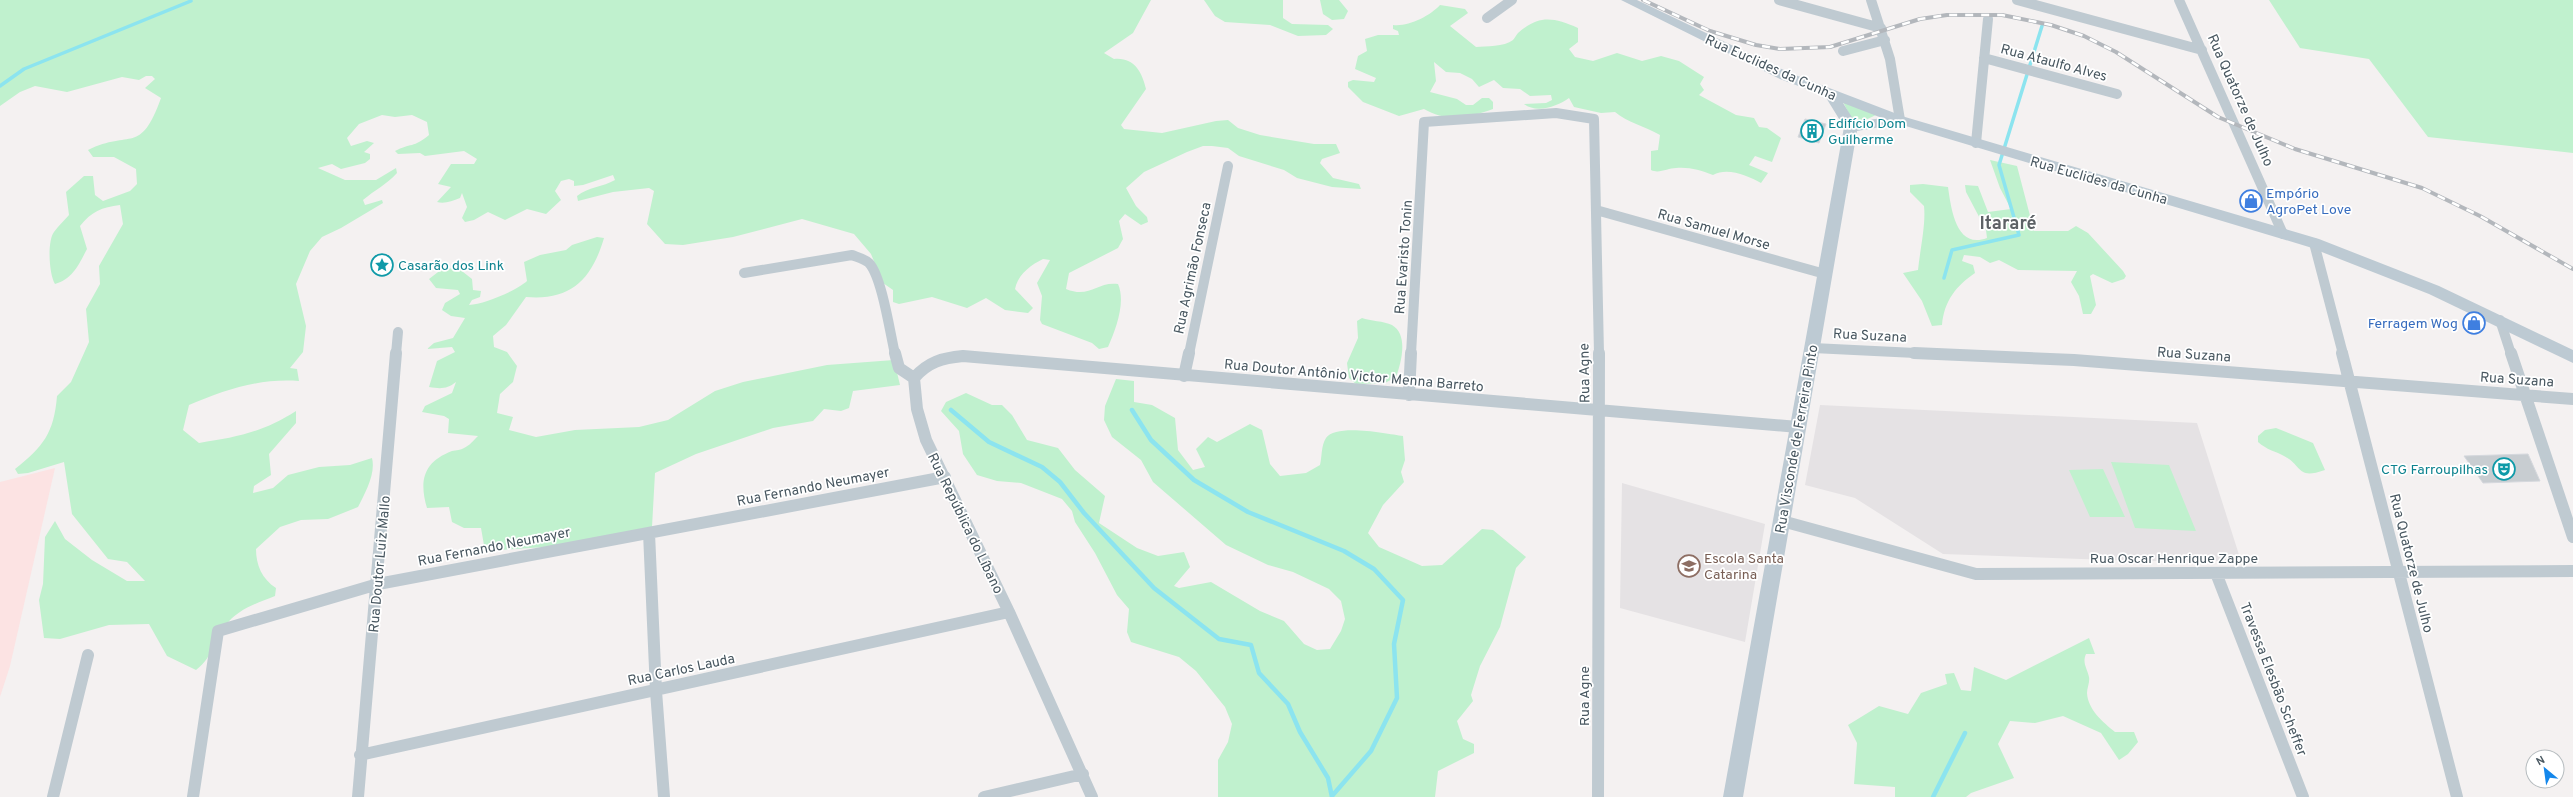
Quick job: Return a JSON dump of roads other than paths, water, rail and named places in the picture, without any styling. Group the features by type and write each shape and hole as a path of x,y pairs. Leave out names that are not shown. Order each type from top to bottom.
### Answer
{"street":[{"path":"1487,18 1512,0"},
{"name":"Rua Euclides da Cunha","path":"1627,0 1785,76 1900,120 2314,243 2434,290 2500,320 2573,357"},
{"path":"1779,0 1881,28"},
{"path":"1830,93 1851,127 1900,120 1897,82 1885,40 1871,0"},
{"path":"2017,0 2202,50"},
{"name":"Rua Quatorze de Julho","path":"2179,0 2283,234"},
{"path":"1976,143 1988,19"},
{"path":"1843,51 1885,40"},
{"name":"Rua Ataulfo Alves","path":"1984,58 2117,94"},
{"name":"Rua Agne","path":"1424,122 1556,113 1594,119 1600,411 1598,797"},
{"name":"Rua Evaristo Tonin","path":"1409,394 1424,122"},
{"name":"Rua Visconde de Ferreira Pinto","path":"1733,797 1743,730 1782,521 1851,127"},
{"name":"Rua Agrimão Fonseca","path":"1184,376 1228,166"},
{"name":"Rua Samuel Morse","path":"1596,210 1825,274"},
{"name":"Rua Quatorze de Julho","path":"2314,243 2457,797"},
{"path":"744,273 852,255 870,264 884,302 899,368 914,378"},
{"path":"2500,320 2573,537"},
{"name":"Rua Doutor Luiz Mallo","path":"358,797 360,755 378,584 398,332"},
{"name":"Rua Suzana","path":"1812,348 2074,360 2573,398"},
{"name":"Rua Doutor Antônio Victor Menna Barreto","path":"914,378 923,366 935,360 963,356 1184,376 1798,427"},
{"name":"Rua República do Líbano","path":"914,378 917,409 926,440 1009,612 1092,797"},
{"name":"Rua Fernando Neumayer","path":"193,797 218,631 378,584 945,477"},
{"name":"Rua Oscar Henrique Zappe","path":"1782,521 1976,574 2573,570"},
{"path":"649,533 656,690 664,797"},
{"name":"Travessa Elesbão Scheffer","path":"2216,573 2303,797"},
{"name":"Rua Carlos Lauda","path":"360,755 1009,612"},
{"path":"53,797 88,655"},
{"path":"984,797 1082,774"}],"waterway":[{"path":"0,86 24,69 191,1"},
{"path":"1944,278 1952,250 2019,235 1999,165 2042,26"},
{"path":"951,410 989,442 1042,467 1060,482 1084,513 1154,588 1219,639 1251,645 1259,673 1288,704 1300,732 1328,778 1332,797"},
{"path":"1132,410 1151,440 1194,480 1248,512 1344,551 1374,569 1403,600 1394,644 1397,698 1371,751 1332,796"},
{"path":"1933,797 1965,733"}],"railway":[{"path":"1643,0 1710,31 1756,45 1780,49 1830,47 1920,19 1947,15 2002,15 2051,25 2084,36 2116,52 2218,117 2295,149 2422,188 2480,216 2573,269"}],"place":[{"name":"Edifício Dom Guilherme","path":"1812,131"},
{"name":"Empório AgroPet Love","path":"2251,201"},
{"name":"Casarão dos Link","path":"382,265"},
{"name":"Ferragem Wog","path":"2474,323"},
{"name":"CTG Farroupilhas","path":"2504,469"},
{"name":"Escola Santa Catarina","path":"1689,566"}],"district":[{"name":"Itararé","path":"2008,223"}]}
